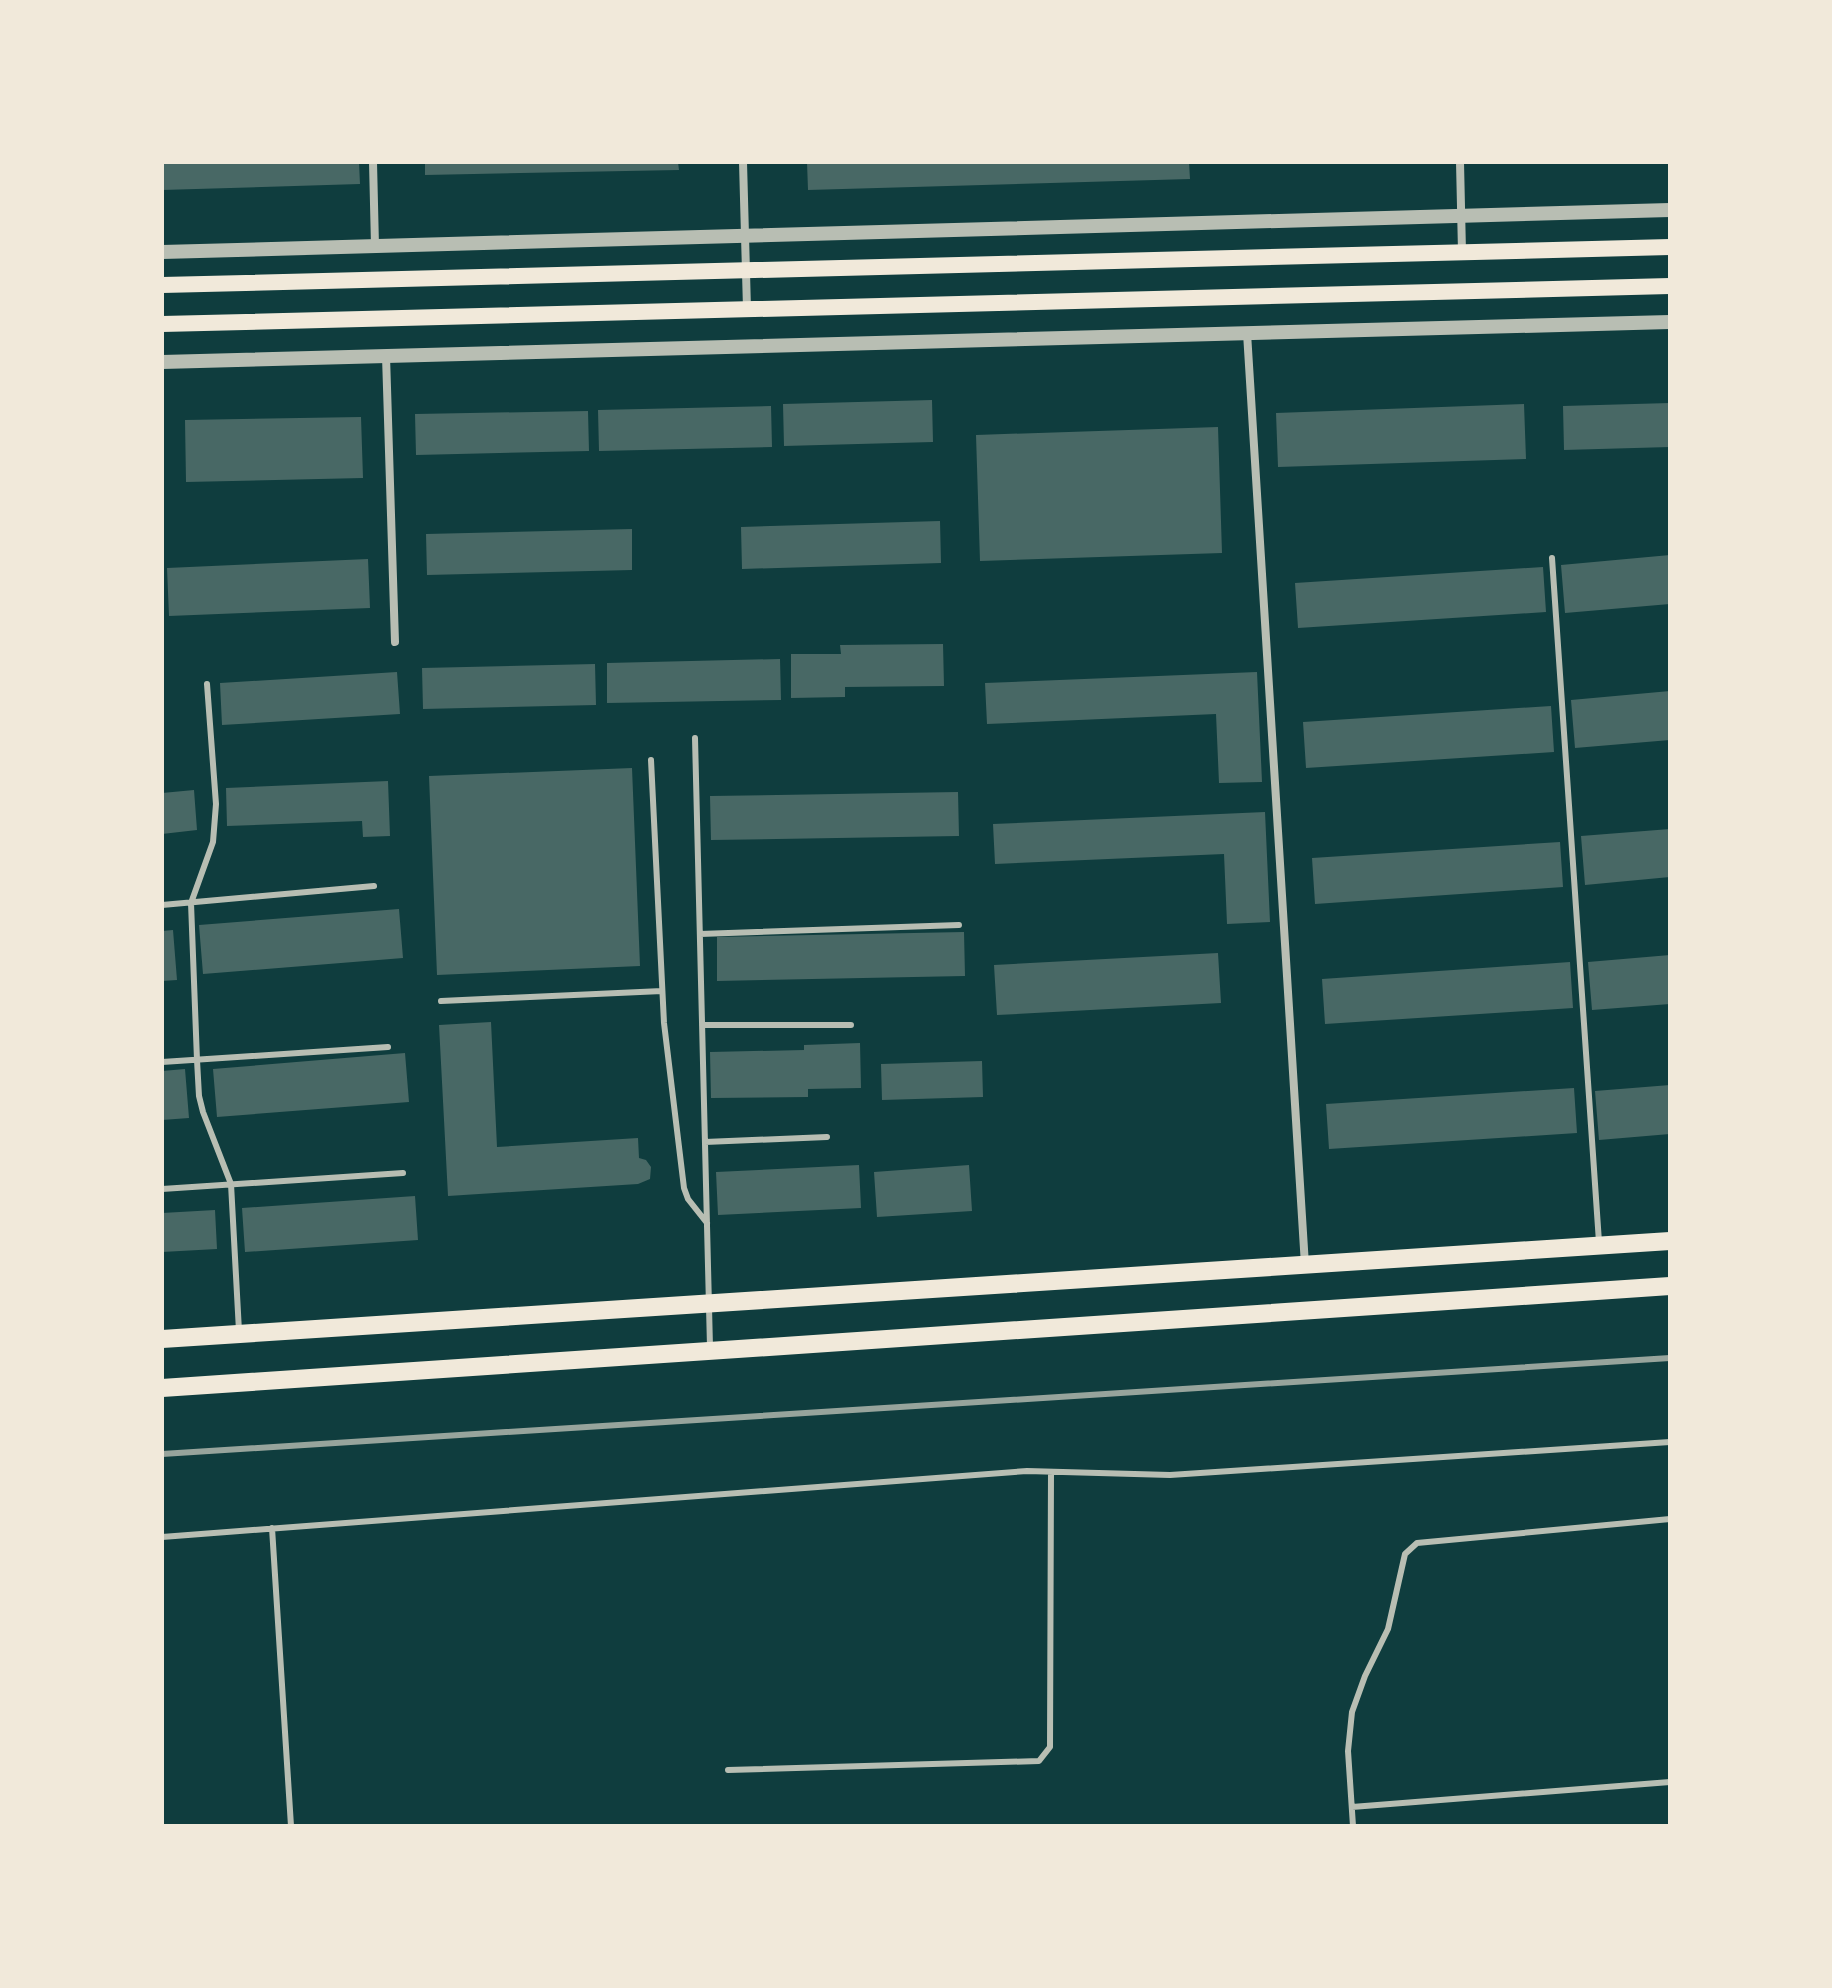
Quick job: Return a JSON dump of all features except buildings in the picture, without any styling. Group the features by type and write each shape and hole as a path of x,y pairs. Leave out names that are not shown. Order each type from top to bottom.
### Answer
{"main road":[{"path":"162,285 1670,247"},
{"path":"162,324 1670,286"},
{"path":"162,1339 1670,1241"},
{"path":"162,1388 1670,1286"}],"street":[{"path":"373,162 375,246"},
{"path":"743,162 747,309"},
{"path":"1460,162 1462,252"},
{"path":"162,252 1670,210"},
{"path":"162,362 1670,322"},
{"path":"1247,333 1305,1265"},
{"path":"386,356 395,642"}],"lane":[{"path":"1552,558 1599,1245"},
{"path":"207,684 216,804 213,842 191,903 197,1060 203,1112 231,1184 239,1334"},
{"path":"695,738 710,1351"},
{"path":"651,760 662,991 684,1188 688,1199 707,1223"},
{"path":"162,905 374,886"},
{"path":"700,934 959,925"},
{"path":"441,1001 662,991"},
{"path":"702,1025 851,1025"},
{"path":"162,1062 388,1047"},
{"path":"705,1142 827,1137"},
{"path":"162,1189 403,1173"},
{"path":"162,1537 1027,1471 1170,1475 1670,1442"},
{"path":"728,1770 1039,1761 1050,1747 1051,1472"},
{"path":"1353,1826 1348,1751 1352,1712 1388,1629 1405,1554 1417,1543 1670,1519"},
{"path":"272,1528 291,1826"},
{"path":"1352,1807 1670,1782"}],"railway":[{"path":"162,1454 1670,1358"}]}
